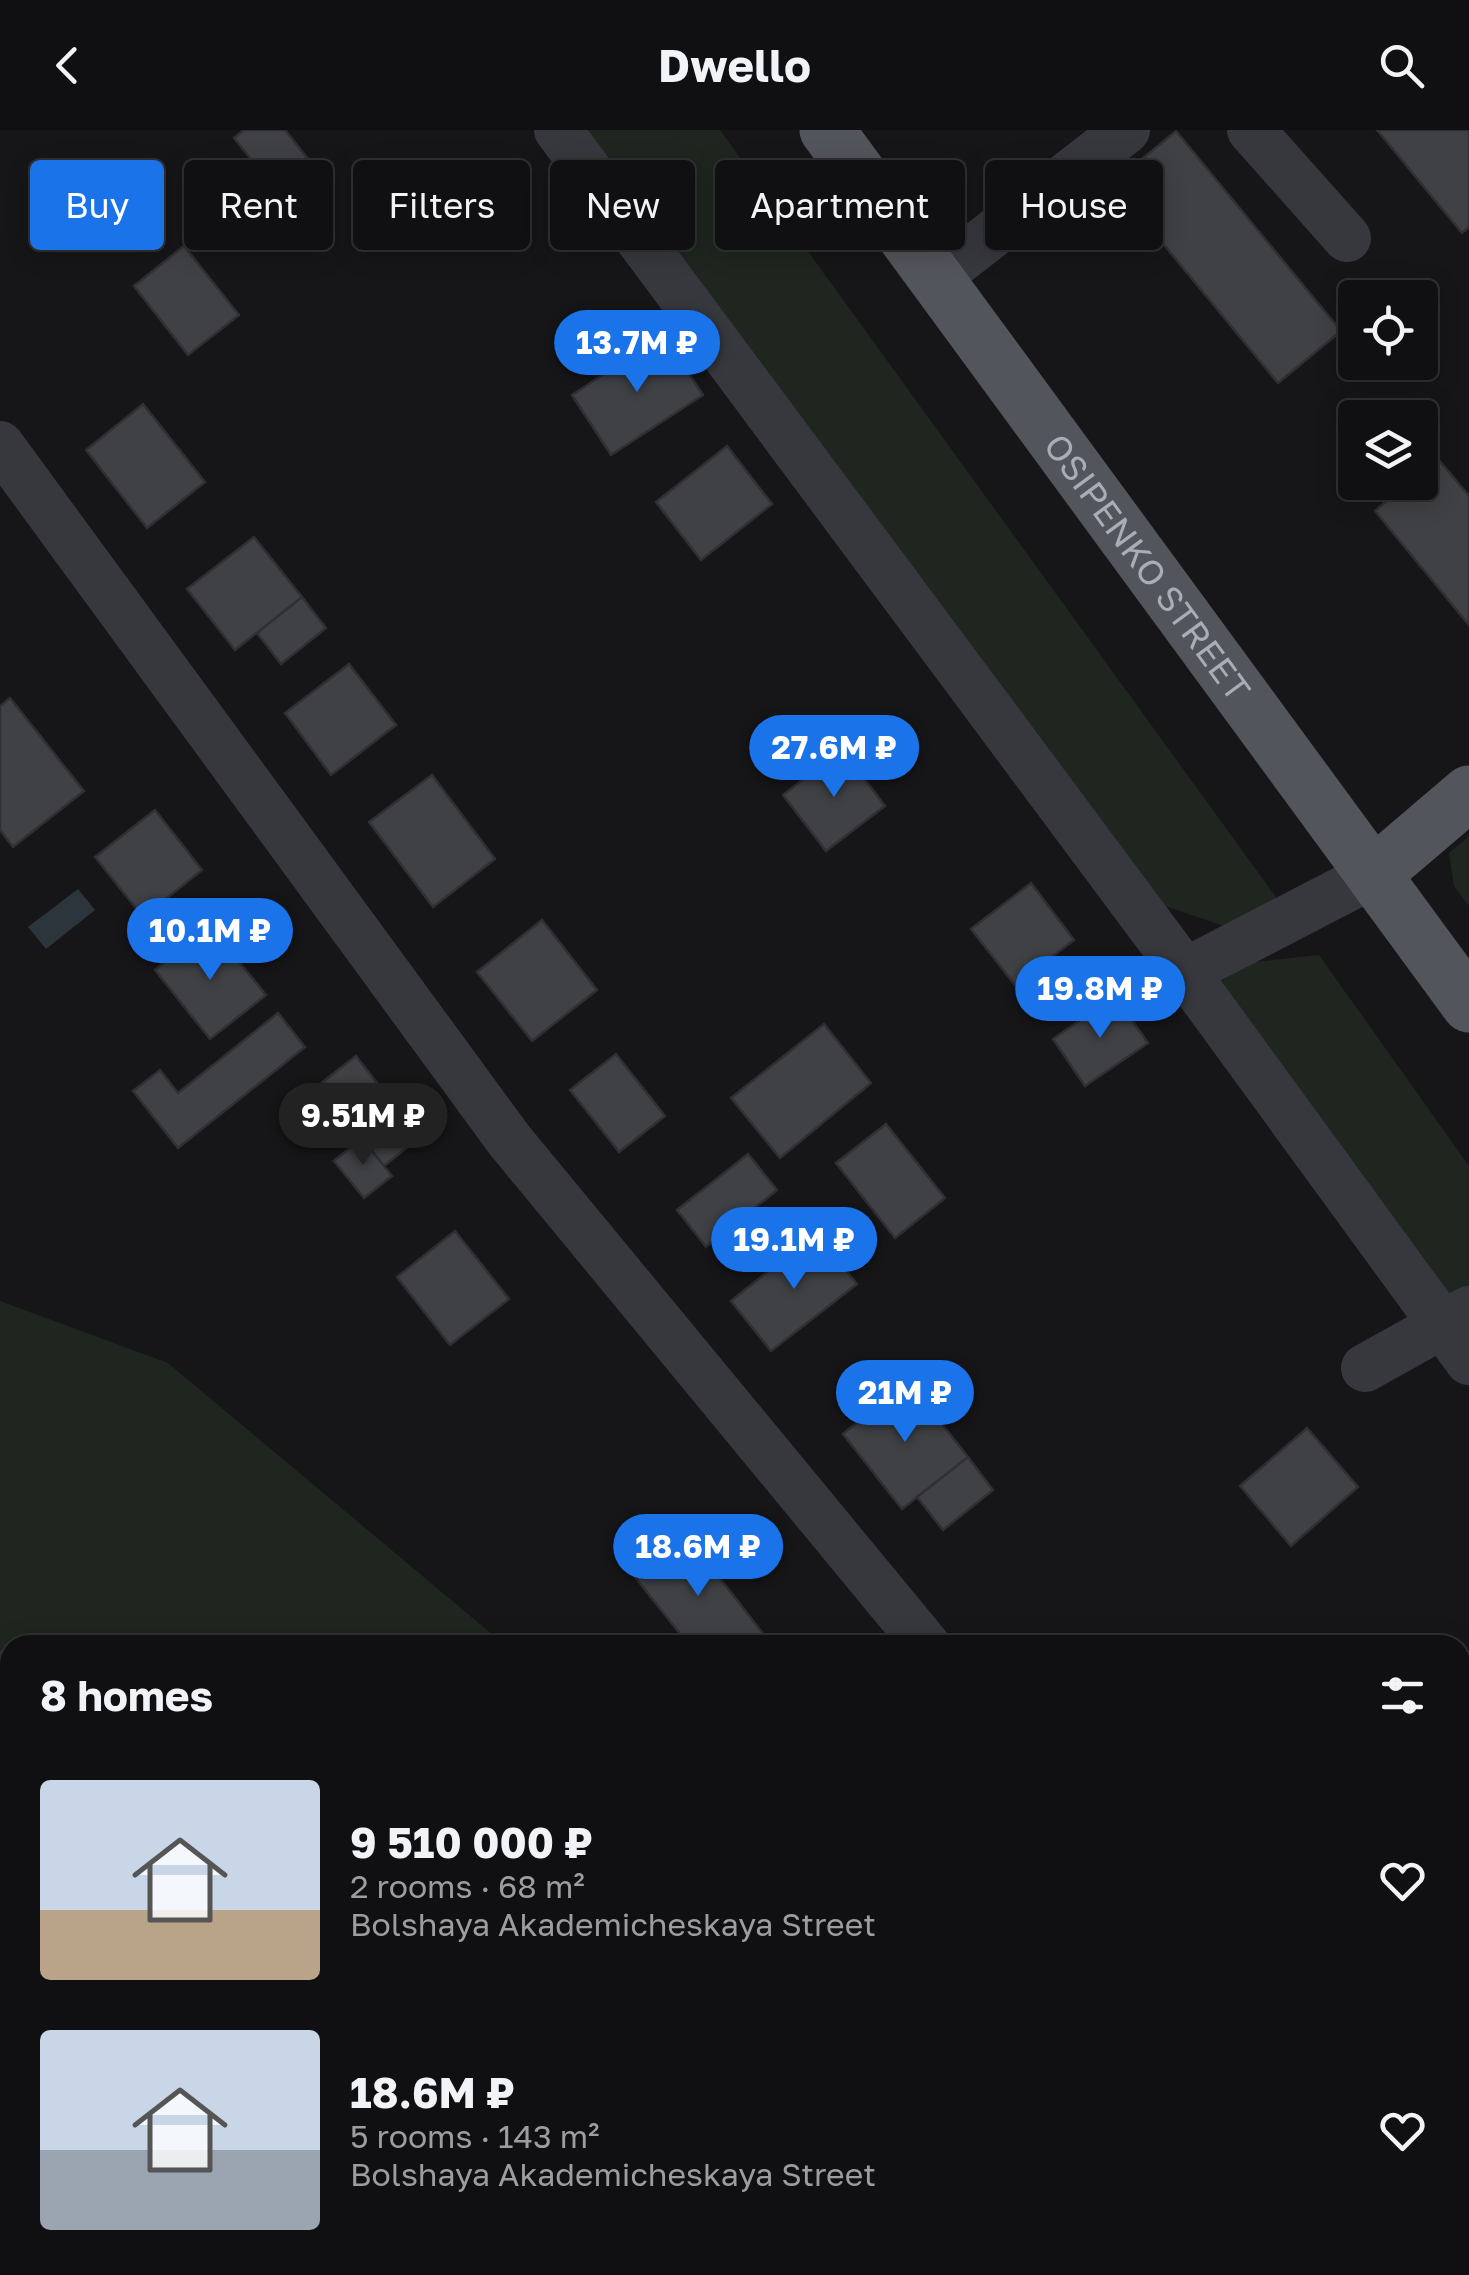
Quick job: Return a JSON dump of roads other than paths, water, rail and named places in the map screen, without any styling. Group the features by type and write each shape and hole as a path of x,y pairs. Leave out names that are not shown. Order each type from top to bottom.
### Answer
{"main road":[{"name":"OSIPENKO STREET","path":"827,130 1469,1005"},
{"path":"1374,874 1469,793"}],"street":[{"path":"558,130 1185,972 1460,1332 1365,1368"},
{"path":"936,278 1126,130"},
{"path":"1250,130 1347,238"},
{"path":"0,445 510,1141 918,1635"},
{"path":"1185,972 1374,874"}]}
